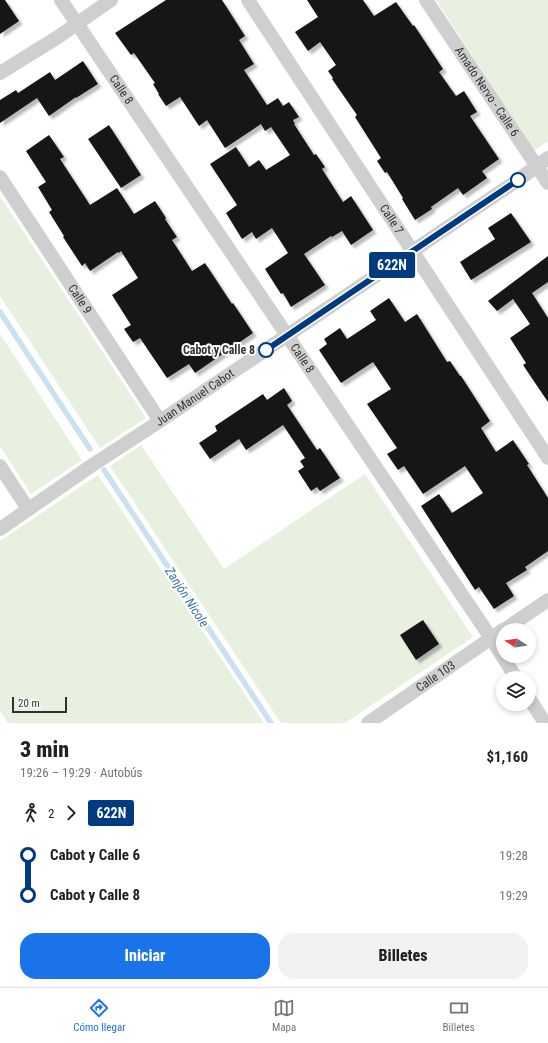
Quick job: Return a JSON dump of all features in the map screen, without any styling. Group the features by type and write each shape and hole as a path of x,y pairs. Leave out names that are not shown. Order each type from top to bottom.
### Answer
{"street":[{"name":"Calle 8","path":"61,0 286,336 491,638 512,671"},
{"path":"0,73 77,24 111,0"},
{"name":"Calle 7","path":"248,0 548,458"},
{"name":"Amado Nervo - Calle 6","path":"426,0 542,162 548,182"},
{"name":"Juan Manuel Cabot","path":"0,529 91,466 518,180 542,162"},
{"name":"Calle 9","path":"0,177 160,421"},
{"path":"0,466 28,509"},
{"name":"Calle 103","path":"514,623 548,600"},
{"name":"Calle 103","path":"368,723 496,635"},
{"path":"536,709 545,723"}],"green space":[{"path":"436,0 548,0 548,141 534,151"},
{"path":"0,196 146,418 100,448 0,296"},
{"path":"0,334 82,460 31,494 0,446"},
{"path":"141,445 224,569 365,474 473,637 345,723 281,723 110,466"},
{"path":"98,475 264,723 8,723 0,711 0,541"}],"building":[{"path":"0,0 5,0 19,21 0,34"},
{"path":"166,0 222,0 245,36 239,40 254,64 244,70 267,105 278,98 283,106 289,102 299,117 293,120 294,124 314,155 316,154 325,167 322,169 343,202 351,196 373,230 351,245 342,231 332,237 331,236 304,254 325,285 291,307 283,293 281,294 265,269 288,253 272,228 256,239 252,232 242,239 226,213 237,205 210,164 236,147 249,167 259,160 266,170 290,155 271,127 265,131 261,124 225,148 207,120 199,126 180,97 166,106 153,84 155,83 134,53 131,55 115,33"},
{"path":"307,0 363,0 374,16 396,2 413,26 414,25 443,69 439,72 456,96 464,91 477,112 470,116 499,159 482,171 487,178 463,195 458,188 431,207 432,209 415,220 387,172 385,173 377,161 381,158 355,117 357,115 332,79 333,78 328,71 336,65 320,42 308,51 295,32 318,17"},
{"path":"83,61 98,84 49,116 37,98 0,123 0,100 16,90 18,93 50,72 55,80"},
{"path":"109,125 141,175 121,188 88,139"},
{"path":"49,135 64,157 60,159 90,205 117,188 134,214 155,201 177,237 172,240 192,271 205,263 253,333 195,373 189,364 167,378 140,338 133,342 124,329 131,325 112,295 138,278 121,251 90,271 85,263 82,266 49,212 52,210 38,187 46,182 26,151"},
{"path":"511,213 531,242 471,280 460,262 495,239 488,228"},
{"path":"548,256 548,282 532,293 548,318 548,402 523,365 526,363 510,338 530,324 513,299 497,311 488,301"},
{"path":"389,298 405,322 417,314 447,362 450,361 461,376 490,421 481,428 496,452 513,440 529,464 527,465 548,498 548,551 525,567 527,570 506,583 514,596 494,609 479,587 475,590 421,506 439,494 452,513 483,493 465,466 423,494 404,466 398,470 387,454 397,448 367,404 391,389 373,362 341,383 319,350 327,344 324,339 340,328 347,339 376,320 370,311"},
{"path":"284,388 292,401 287,405 317,450 320,448 340,478 320,491 317,487 311,491 298,471 304,467 300,461 305,458 283,425 246,450 239,439 210,459 199,443 217,431 215,426 263,394 267,400"},
{"path":"423,620 439,644 416,660 400,635"}],"waterway":[{"name":"Zanjón Nicole","path":"0,312 90,449"},
{"name":"Zanjón Nicole","path":"104,470 271,723"}],"bus line":[{"name":"622N","path":"266,350 518,180"}],"place":[{"name":"Cabot y Calle 8","path":"266,350"}]}
